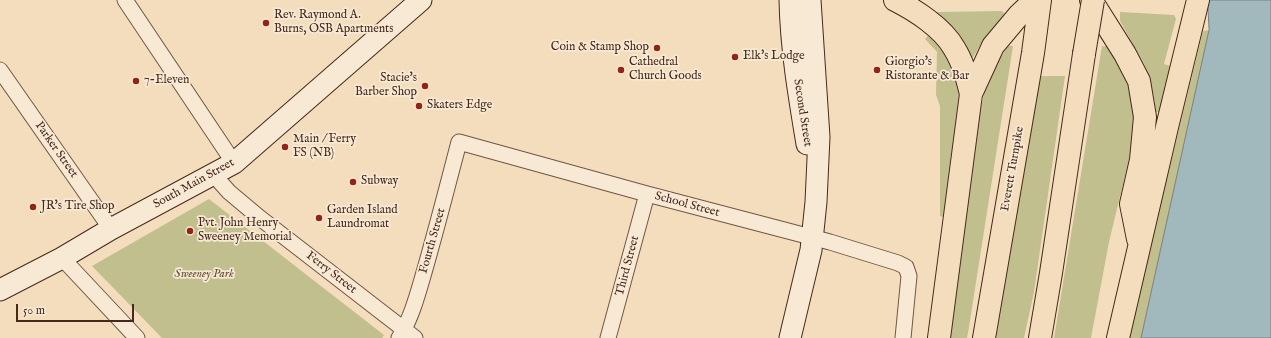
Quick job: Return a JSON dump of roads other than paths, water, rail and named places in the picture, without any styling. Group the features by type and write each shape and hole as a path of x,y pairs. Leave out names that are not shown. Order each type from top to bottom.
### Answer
{"highway":[{"path":"895,0 936,27 954,47 967,76 971,94"},
{"path":"939,338 971,94 993,46 1019,15 1035,0"},
{"name":"Everett Turnpike","path":"984,338 1033,54 1040,0"},
{"path":"1040,338 1092,0"},
{"path":"1092,0 1125,54 1139,81 1145,117 1141,160 1131,204 1139,244"},
{"path":"1118,338 1139,244 1198,0"}],"main road":[{"name":"South Main Street","path":"0,290 62,258 111,229 234,163 421,0"},
{"name":"Second Street","path":"790,0 791,31 797,81 816,202"},
{"name":"Second Street","path":"790,338 813,238 816,202 818,138 810,0"}],"street":[{"path":"125,0 234,163"},
{"name":"Parker Street","path":"0,70 111,229"},
{"name":"School Street","path":"459,142 813,238 898,263 906,267 909,276 904,338"},
{"name":"Fourth Street","path":"406,335 435,234 459,142"},
{"name":"Ferry Street","path":"213,174 229,192 260,218 406,335"},
{"name":"Third Street","path":"608,338 647,194"},
{"path":"62,258 137,338"}],"water":[{"path":"1208,0 1271,0 1271,338 1141,338 1209,30"}],"place":[{"name":"Rev. Raymond A. Burns, OSB Apartments","path":"266,23"},
{"name":"Coin & Stamp Shop","path":"657,48"},
{"name":"Elk's Lodge","path":"735,57"},
{"name":"Cathedral Church Goods","path":"621,70"},
{"name":"Giorgio's Ristorante & Bar","path":"877,70"},
{"name":"7-Eleven","path":"136,81"},
{"name":"Stacie's Barber Shop","path":"425,86"},
{"name":"Skaters Edge","path":"419,106"},
{"name":"Main / Ferry FS (NB)","path":"285,147"},
{"name":"Subway","path":"353,182"},
{"name":"JR's Tire Shop","path":"33,207"},
{"name":"Garden Island Laundromat","path":"319,218"},
{"name":"Pvt. John Henry Sweeney Memorial","path":"190,231"}],"park label":[{"name":"Sweeney Park","path":"204,275"}]}
